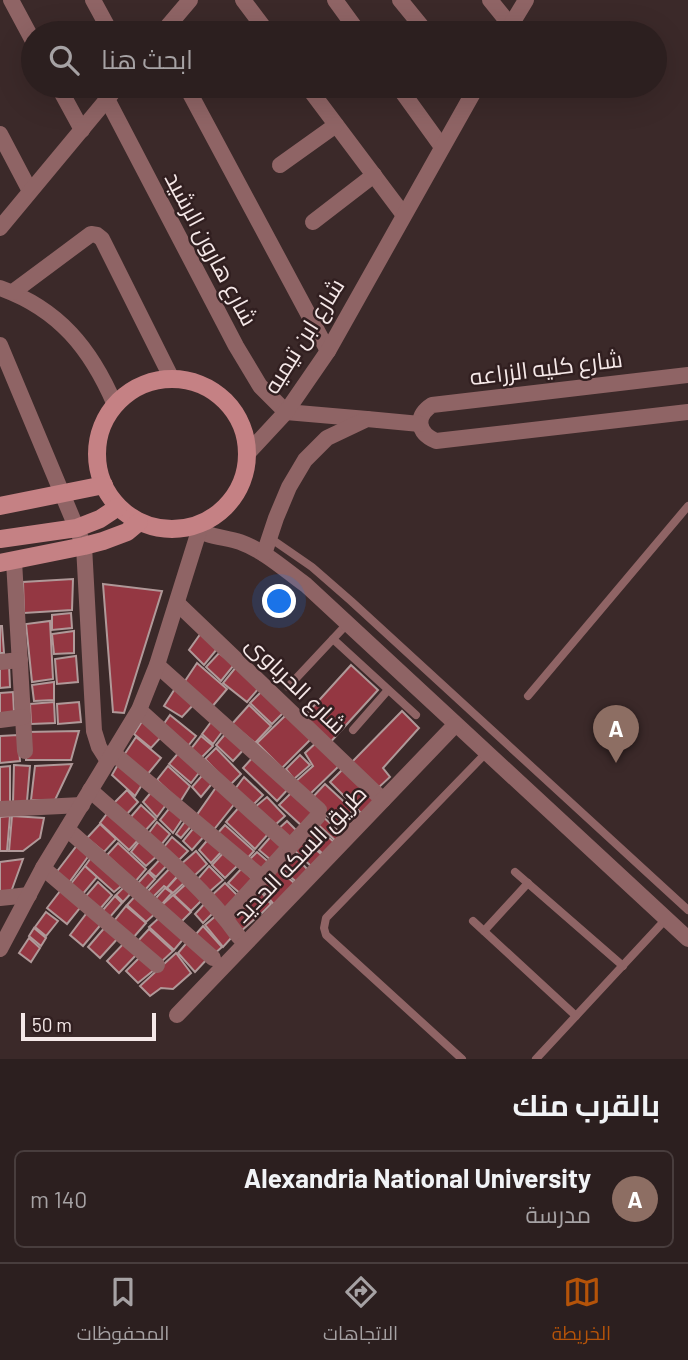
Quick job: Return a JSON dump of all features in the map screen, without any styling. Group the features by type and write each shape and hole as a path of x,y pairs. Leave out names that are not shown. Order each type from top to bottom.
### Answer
{"street":[{"path":"11,0 22,21"},
{"path":"93,0 104,21"},
{"path":"243,0 259,21"},
{"path":"335,0 350,21"},
{"path":"400,0 417,21"},
{"path":"490,0 503,21"},
{"path":"513,21 526,0"},
{"path":"169,21 180,4"},
{"path":"65,98 82,130"},
{"path":"192,98 328,351"},
{"path":"316,98 403,214"},
{"path":"407,98 442,147"},
{"name":"شارع ابن تيميه","path":"196,529 233,499 244,477 248,453 286,412 328,351 468,98"},
{"path":"0,228 107,99"},
{"name":"شارع هارون الرشيد","path":"107,99 236,346 260,386 286,412"},
{"path":"280,165 337,125"},
{"path":"0,134 30,191"},
{"path":"313,222 374,175"},
{"path":"115,405 103,377 80,342 49,313 6,290 91,234 102,239 173,379"},
{"path":"0,345 84,546 94,731 99,747 261,877"},
{"name":"شارع كليه الزراعه","path":"420,424 421,416 432,405 688,375"},
{"path":"248,453 242,424 225,400 201,384 173,379 156,380 141,386 115,405 99,436 97,452 104,485 118,507 139,522 166,529 196,529 241,542 264,554 306,585 688,939"},
{"path":"286,412 420,424 428,438 436,441 688,412"},
{"path":"264,554 289,487 305,460 327,438 367,419"},
{"path":"0,506 104,485"},
{"path":"0,539 77,528 100,519 118,507"},
{"path":"25,751 20,660 7,562 84,546 127,532 139,522"},
{"path":"0,949 43,868 139,710 177,603 196,529"},
{"name":"شارع الحرباوى","path":"177,603 383,800"},
{"path":"0,662 20,660"},
{"path":"157,665 318,808 318,817 225,918"},
{"path":"139,710 290,846"},
{"path":"0,720 23,718"},
{"name":"طريق السكه الحديد","path":"177,1015 455,725"},
{"path":"90,790 204,894 239,937"},
{"path":"0,809 82,805"},
{"path":"67,829 214,958"},
{"path":"43,868 157,965"},
{"path":"0,898 29,895"}],"lane":[{"path":"528,696 688,506"},
{"path":"270,538 312,567 351,601 688,910"},
{"path":"288,687 346,624"},
{"path":"333,639 416,715"},
{"path":"353,730 388,690"},
{"path":"462,1059 326,935 324,923 486,753"},
{"path":"515,872 623,966"},
{"path":"484,931 528,883"},
{"path":"536,1059 666,919"},
{"path":"473,921 576,1016"}],"building":[{"path":"73,579 72,610 24,613 23,582"},
{"path":"103,584 162,591 124,713 113,712"},
{"path":"71,613 72,628 52,630 52,615"},
{"path":"50,621 53,679 32,682 26,624"},
{"path":"2,626 4,653 0,653"},
{"path":"74,631 74,653 54,654 52,634"},
{"path":"201,633 217,649 204,665 189,650"},
{"path":"219,653 234,665 221,681 206,667"},
{"path":"76,656 78,682 57,684 55,659"},
{"path":"197,663 227,689 211,708 183,684"},
{"path":"9,664 10,687 0,688 0,665"},
{"path":"351,665 378,690 327,746 302,719"},
{"path":"236,667 259,688 247,702 223,683"},
{"path":"54,682 54,700 34,701 32,685"},
{"path":"176,687 195,703 182,717 164,706"},
{"path":"262,691 284,712 272,724 250,703"},
{"path":"13,692 14,713 0,714 0,693"},
{"path":"54,702 55,723 31,724 30,704"},
{"path":"79,702 81,722 58,724 57,704"},
{"path":"249,705 271,726 255,743 232,724"},
{"path":"402,711 419,728 383,768 390,777 377,789 350,764"},
{"path":"288,713 311,739 282,768 257,743"},
{"path":"170,715 196,736 188,746 163,725"},
{"path":"214,718 225,728 213,744 202,734"},
{"path":"143,720 163,735 151,748 134,734"},
{"path":"79,731 71,760 26,760 26,732"},
{"path":"226,733 245,748 233,761 216,745"},
{"path":"18,735 20,761 0,763 0,736"},
{"path":"201,736 213,746 201,758 191,749"},
{"path":"136,737 161,758 147,775 124,755"},
{"path":"318,741 340,765 308,796 295,782 313,766 305,753"},
{"path":"216,748 241,774 230,785 205,759"},
{"path":"180,751 202,769 191,783 169,764"},
{"path":"300,755 310,765 294,779 286,769"},
{"path":"254,756 290,787 277,801 243,768"},
{"path":"121,759 145,780 135,796 112,775"},
{"path":"72,764 55,800 31,800 35,766"},
{"path":"14,765 30,766 27,801 13,803"},
{"path":"10,766 10,803 0,804 0,767"},
{"path":"168,766 190,786 180,802 157,780"},
{"path":"344,768 378,802 364,816 330,782"},
{"path":"206,771 215,780 201,797 192,787"},
{"path":"244,777 263,795 253,805 235,789"},
{"path":"325,784 353,810 338,826 310,800"},
{"path":"217,786 236,802 212,832 196,816"},
{"path":"127,790 138,802 125,816 112,805"},
{"path":"153,790 168,802 157,817 143,802"},
{"path":"292,792 317,812 303,827 279,805"},
{"path":"267,797 285,816 274,826 255,807"},
{"path":"141,805 156,819 144,832 129,819"},
{"path":"172,805 183,818 173,833 160,820"},
{"path":"240,806 269,833 255,849 226,822"},
{"path":"109,811 140,838 129,850 100,823"},
{"path":"320,814 344,836 338,843 314,821"},
{"path":"10,816 7,851 0,851 0,817"},
{"path":"12,816 44,818 40,838 23,851 9,851"},
{"path":"186,820 192,825 181,838 176,834"},
{"path":"287,821 300,834 290,845 277,830"},
{"path":"157,822 170,834 161,845 148,834"},
{"path":"313,823 336,844 324,855 302,835"},
{"path":"100,824 116,839 104,852 87,838"},
{"path":"196,825 206,834 192,850 183,841"},
{"path":"225,825 254,851 245,861 216,835"},
{"path":"273,834 284,846 272,861 259,850"},
{"path":"172,837 188,851 177,862 164,847"},
{"path":"210,837 224,849 211,863 199,850"},
{"path":"300,837 326,858 315,870 291,847"},
{"path":"142,838 159,854 146,866 131,852"},
{"path":"118,843 146,869 135,882 107,855"},
{"path":"78,844 90,854 68,884 55,874"},
{"path":"226,850 239,864 225,878 212,865"},
{"path":"196,851 207,864 193,877 180,865"},
{"path":"290,851 310,872 299,884 276,865"},
{"path":"257,852 271,864 261,876 247,862"},
{"path":"93,855 125,883 114,892 85,866"},
{"path":"163,856 169,863 156,877 149,871"},
{"path":"23,859 11,892 0,895 0,862"},
{"path":"173,865 180,873 167,888 164,886 153,897 147,892"},
{"path":"85,866 97,877 82,895 70,885"},
{"path":"209,866 223,880 208,893 197,880"},
{"path":"242,868 253,880 242,895 228,883"},
{"path":"276,868 298,886 276,907 260,888"},
{"path":"148,872 155,879 145,890 138,883"},
{"path":"179,875 185,882 173,893 167,888"},
{"path":"98,882 112,895 100,909 85,897"},
{"path":"187,883 203,899 191,911 174,895"},
{"path":"225,883 240,898 226,914 210,897"},
{"path":"127,884 134,890 123,902 116,895"},
{"path":"64,886 84,903 67,924 47,908"},
{"path":"165,888 172,893 161,905 155,899"},
{"path":"258,888 271,904 259,916 244,900"},
{"path":"138,893 158,911 146,922 127,905"},
{"path":"173,895 191,912 179,924 161,906"},
{"path":"115,896 122,903 110,917 102,911"},
{"path":"242,901 257,917 240,932 228,916"},
{"path":"206,902 214,912 203,923 195,914"},
{"path":"126,906 146,923 133,938 114,921"},
{"path":"89,910 103,922 83,946 70,935"},
{"path":"46,912 58,921 46,936 35,927"},
{"path":"218,914 233,936 223,947 205,925"},
{"path":"161,916 185,937 174,950 149,927"},
{"path":"106,926 119,937 100,958 88,947"},
{"path":"203,926 222,947 213,955 196,934"},
{"path":"34,928 46,938 41,946 29,936"},
{"path":"149,929 173,951 160,963 137,942"},
{"path":"29,938 40,948 31,962 19,953"},
{"path":"189,940 209,957 195,972 178,953"},
{"path":"124,943 137,954 119,973 107,961"},
{"path":"176,953 191,973 173,989 161,988 150,996 140,986"},
{"path":"140,957 154,970 138,983 126,971"}],"place":[{"name":"Alexandria National University","path":"616,763"}]}
